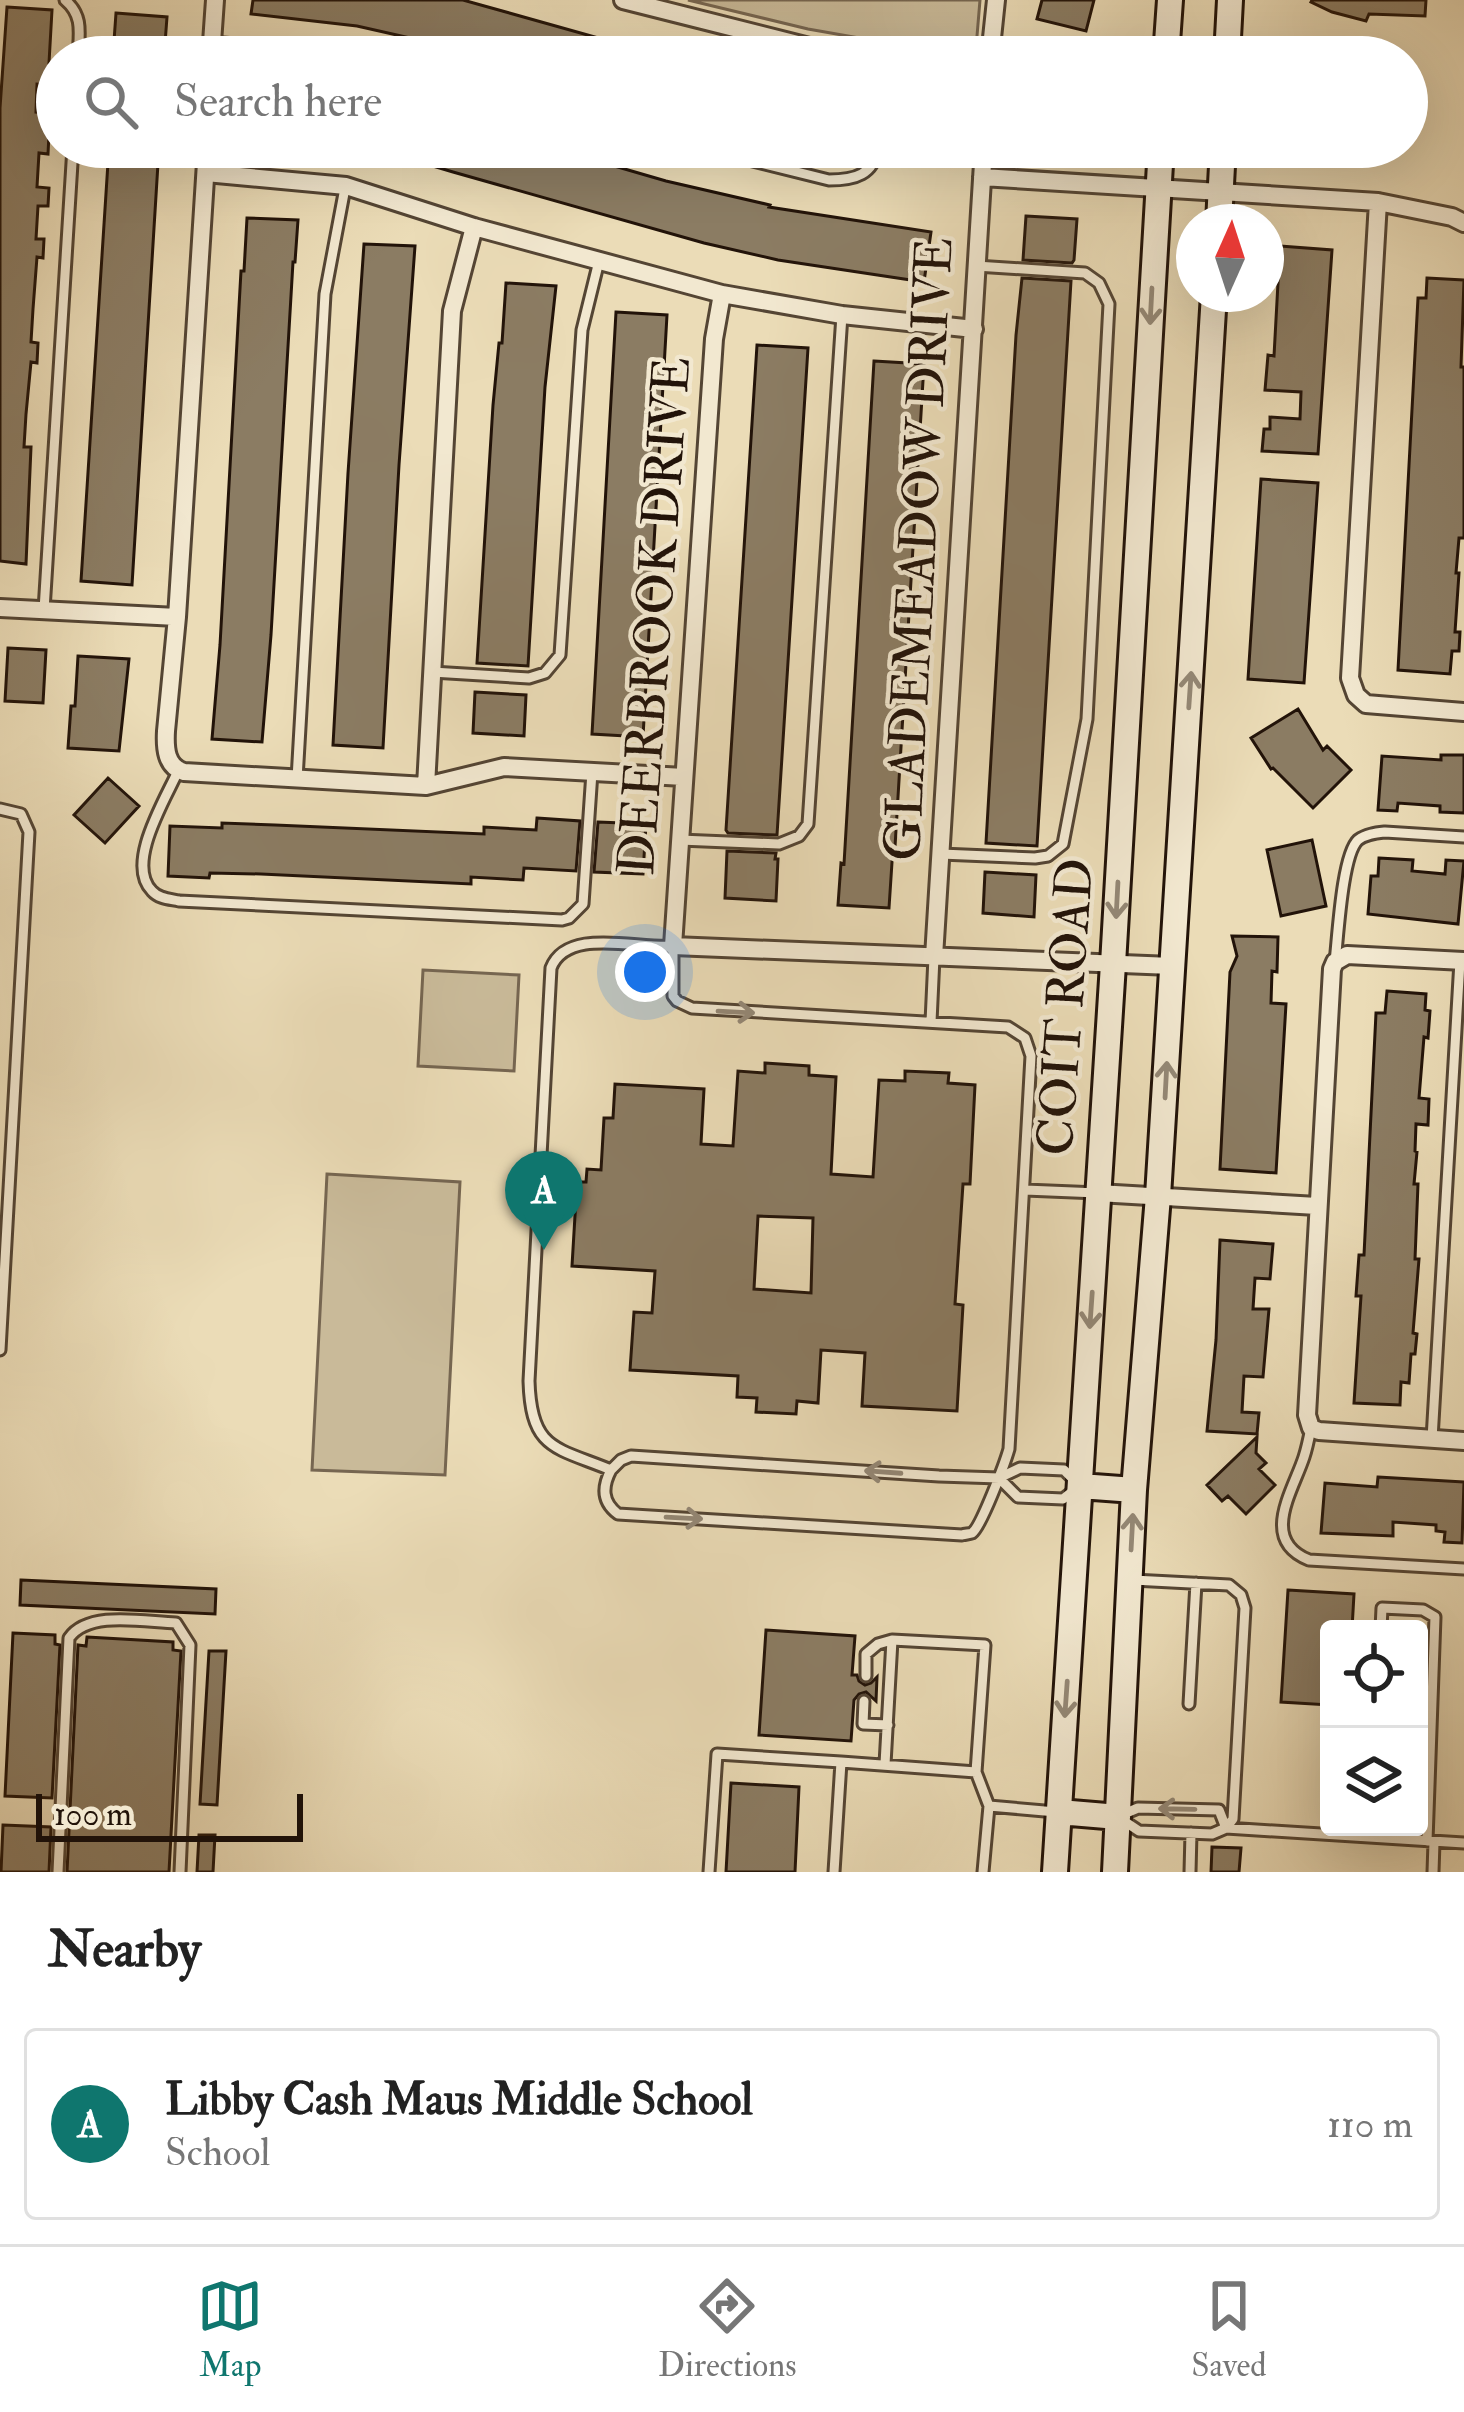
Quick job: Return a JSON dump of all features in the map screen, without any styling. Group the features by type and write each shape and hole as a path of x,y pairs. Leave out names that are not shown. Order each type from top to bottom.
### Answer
{"main road":[{"path":"1167,36 1170,0"},
{"path":"1228,36 1230,0"},
{"name":"COIT ROAD","path":"1055,1872 1160,168"},
{"path":"1220,204 1221,168"},
{"name":"COIT ROAD","path":"1115,1872 1134,1490 1158,1196 1213,312"},
{"path":"1080,1486 1134,1490"},
{"path":"1059,1812 1118,1817"}],"street":[{"path":"213,36 215,0"},
{"path":"623,0 766,36"},
{"path":"992,36 996,0"},
{"path":"206,168 165,748 170,761 178,771 426,786 504,767 684,777"},
{"name":"GLADEMEADOW DRIVE","path":"934,956 983,168"},
{"path":"206,173 346,186 474,227 722,294 842,315 974,329"},
{"path":"982,177 1378,202 1452,217 1464,224"},
{"path":"1378,202 1350,678 1360,700 1373,706 1464,712"},
{"path":"426,786 452,310 474,227"},
{"name":"DEERBROOK DRIVE","path":"673,946 714,340 722,294"},
{"path":"0,608 177,617"},
{"path":"673,946 1172,966"},
{"path":"1462,961 1347,955 1335,962 1330,977 1307,1414 1312,1428 1319,1431 1464,1441"},
{"path":"1098,1193 1317,1206"}],"lane":[{"path":"65,0 76,10 79,36"},
{"path":"44,610 72,168"},
{"path":"781,168 829,180 848,180 870,168"},
{"path":"297,779 325,294 346,186"},
{"path":"432,673 529,678 545,673 560,655 582,330 599,261"},
{"path":"941,854 1035,858 1048,856 1063,844 1087,719 1108,304 1099,283 1085,273 976,266"},
{"path":"680,840 779,844 800,836 808,824 842,315"},
{"path":"178,771 144,850 143,874 160,897 562,920 583,904 592,772"},
{"path":"0,809 21,814 29,832 0,1350"},
{"path":"1335,962 1348,858 1358,840 1385,832 1464,837"},
{"path":"611,1470 542,1438 531,1412 551,964 562,950 576,944 673,946 674,996 692,1008 1008,1027 1025,1038 1031,1073 1010,1449 999,1478 978,1526 972,1533 618,1514 608,1506 604,1492 611,1470 631,1456 999,1478 1020,1468 1064,1470 1080,1486 1063,1499 1018,1497 999,1478"},
{"path":"931,1022 934,956"},
{"path":"1432,1439 1462,961"},
{"path":"1025,1190 1098,1193"},
{"path":"1312,1428 1283,1516 1284,1538 1297,1555 1309,1560 1464,1569"},
{"path":"1130,1580 1229,1585 1241,1595 1245,1608 1233,1819 1226,1828"},
{"path":"1190,1704 1196,1583"},
{"path":"1381,1620 1382,1608 1423,1610 1435,1617 1433,1872"},
{"path":"58,1872 69,1638 76,1628 94,1620 176,1623 190,1645 180,1872"},
{"path":"885,1764 892,1640"},
{"path":"866,1676 866,1654 892,1640 985,1645 976,1772 989,1806 983,1872"},
{"path":"1428,1671 1433,1671"},
{"path":"864,1701 863,1724 888,1725"},
{"path":"709,1872 717,1754 976,1772"},
{"path":"834,1872 841,1762"},
{"path":"989,1806 1059,1812"},
{"path":"1118,1817 1138,1808 1219,1810 1226,1828"},
{"path":"1118,1817 1139,1831 1212,1834 1226,1828 1464,1843"},
{"path":"1190,1872 1191,1833"}],"shaded area":[{"path":"688,0 980,0 977,36 848,36"},
{"path":"423,970 519,975 514,1071 418,1066"},
{"path":"327,1174 460,1182 445,1475 312,1470"}],"building":[{"path":"253,0 463,0 591,36 401,36 251,14"},
{"path":"1042,0 1094,0 1086,31 1037,19"},
{"path":"1312,0 1426,0 1425,16 1369,14 1366,21 1332,12"},
{"path":"7,7 52,10 51,36 36,36 37,187 49,188 48,206 38,206 36,239 44,239 43,258 37,257 31,342 38,343 37,363 31,362 24,447 31,447 26,564 0,561 0,108"},
{"path":"116,13 167,17 166,36 114,36"},
{"path":"108,168 158,168 132,585 81,581"},
{"path":"442,168 621,168 769,207 931,232 924,282 778,260"},
{"path":"1026,216 1077,219 1072,263 1023,260"},
{"path":"247,218 298,220 262,742 212,739"},
{"path":"364,244 415,246 383,748 333,745"},
{"path":"1284,246 1332,250 1318,454 1262,451 1270,417 1300,419 1301,392 1265,390 1268,355 1274,356 1276,312 1284,312"},
{"path":"1022,278 1071,281 1037,846 986,843"},
{"path":"1427,278 1464,280 1464,538 1459,538 1456,573 1459,651 1452,651 1450,674 1398,670 1418,298 1426,298"},
{"path":"506,283 556,286 528,666 477,663 493,405"},
{"path":"616,312 667,315 643,737 592,734"},
{"path":"757,345 808,348 777,835 726,830"},
{"path":"874,361 924,364 889,908 838,905"},
{"path":"1261,479 1318,483 1304,683 1248,679"},
{"path":"8,648 46,650 43,703 5,701"},
{"path":"78,656 129,659 119,751 68,748"},
{"path":"475,692 526,695 524,736 473,733"},
{"path":"1298,709 1323,750 1327,746 1351,770 1313,808 1271,769 1251,738"},
{"path":"1441,755 1464,755 1464,813 1398,803 1397,811 1378,810 1382,756 1441,760"},
{"path":"108,778 139,806 105,843 74,815"},
{"path":"537,818 580,821 576,871 524,868 523,880 471,877 471,884 261,874 168,876 170,826 222,828 222,823 484,834 484,827 536,830"},
{"path":"598,822 646,824 643,874 594,872"},
{"path":"1312,840 1326,906 1281,916 1267,850"},
{"path":"727,851 776,853 776,901 725,898"},
{"path":"1379,858 1413,860 1412,871 1445,874 1446,860 1464,861 1458,924 1368,914 1371,876 1378,876"},
{"path":"985,872 1036,875 1034,917 983,913"},
{"path":"1232,936 1278,937 1271,1003 1286,1004 1276,1173 1220,1169 1230,972 1237,956"},
{"path":"1387,991 1426,994 1425,1010 1430,1011 1419,1098 1429,1099 1428,1125 1416,1124 1415,1259 1419,1259 1413,1333 1417,1334 1409,1383 1401,1382 1400,1405 1354,1403 1361,1296 1356,1296 1359,1255 1364,1255 1376,1013 1385,1013"},
{"path":"765,1063 809,1066 809,1075 836,1077 831,1174 873,1177 879,1080 905,1081 905,1071 949,1073 948,1083 975,1085 970,1184 963,1184 955,1304 963,1305 957,1411 862,1406 865,1353 821,1350 818,1403 797,1401 796,1414 756,1412 757,1398 737,1397 738,1376 630,1370 634,1312 652,1313 655,1271 572,1266 577,1182 586,1182 587,1169 601,1170 604,1118 613,1118 615,1084 704,1089 701,1144 733,1146 738,1071 765,1073","holes":["758,1216 813,1218 811,1293 754,1289"]},
{"path":"1220,1240 1273,1244 1270,1279 1255,1278 1253,1309 1269,1309 1263,1377 1244,1376 1242,1412 1259,1413 1257,1434 1207,1431"},
{"path":"1257,1437 1256,1453 1266,1463 1259,1469 1275,1485 1246,1514 1228,1496 1222,1501 1207,1485"},
{"path":"1378,1477 1464,1482 1462,1543 1444,1542 1445,1532 1436,1531 1436,1525 1393,1522 1393,1536 1321,1533 1325,1483 1377,1487"},
{"path":"21,1580 216,1589 215,1614 20,1605"},
{"path":"1288,1590 1354,1594 1353,1620 1320,1620 1320,1704 1281,1702"},
{"path":"766,1630 855,1636 852,1675 865,1685 877,1677 876,1701 866,1692 854,1700 851,1741 759,1735"},
{"path":"13,1633 55,1635 55,1644 60,1645 52,1798 5,1796"},
{"path":"87,1637 173,1642 173,1650 181,1651 169,1872 67,1872 78,1645 86,1646"},
{"path":"209,1651 226,1651 217,1805 200,1804"},
{"path":"731,1783 799,1787 795,1872 726,1872"},
{"path":"3,1825 51,1827 49,1872 1,1872"},
{"path":"199,1835 215,1835 213,1872 197,1872"},
{"path":"1212,1847 1241,1848 1239,1872 1211,1872"}],"place":[{"name":"Libby Cash Maus Middle School","path":"544,1250"}]}
